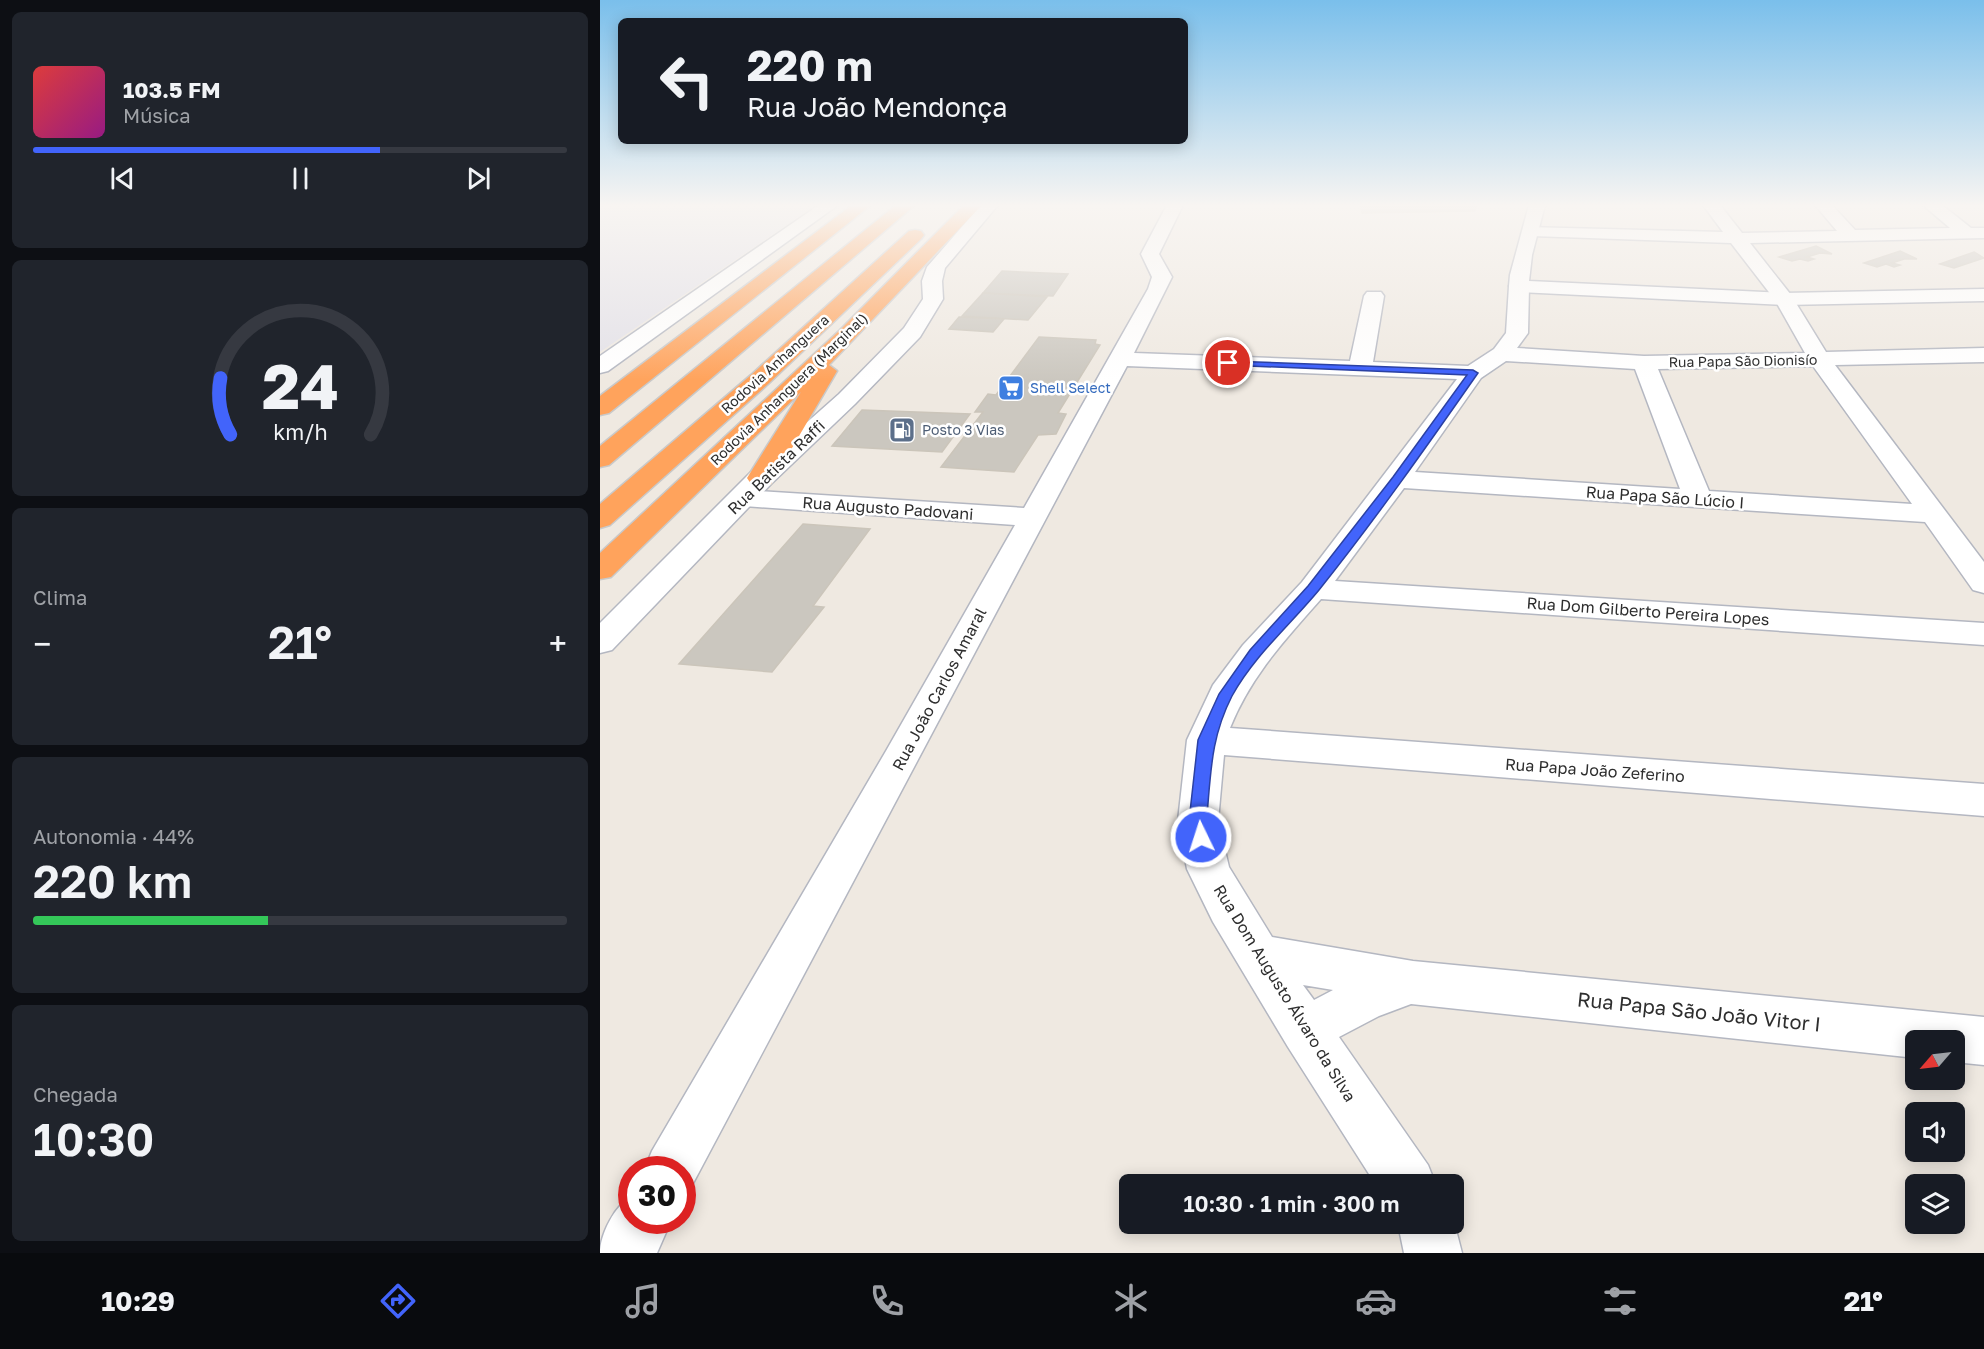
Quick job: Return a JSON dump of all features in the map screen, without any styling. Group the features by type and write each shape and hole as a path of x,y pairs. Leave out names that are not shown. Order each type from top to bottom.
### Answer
{"highway":[{"path":"600,408 788,263"},
{"path":"735,350 826,263"},
{"path":"600,459 838,263"},
{"name":"Rodovia Anhanguera","path":"600,519 759,380 884,263"},
{"name":"Rodovia Anhanguera (Marginal)","path":"600,570 848,335 918,263"},
{"path":"753,488 848,335"}],"street":[{"path":"600,366 747,263"},
{"name":"Rua Batista Raffi","path":"600,642 912,332 933,299 932,281 938,263"},
{"name":"Rua João Carlos Amaral","path":"679,1156 900,761 1160,283 1162,277 1155,263"},
{"name":"Rua Dom Augusto Álvaro da Silva","path":"1400,1174 1305,1030 1229,909 1208,869 1198,821 1206,740 1226,694 1255,653 1313,589 1488,363 1517,333 1520,263"},
{"path":"1757,263 1778,290 1820,360 1984,583"},
{"path":"1778,290 1984,278"},
{"path":"1519,279 1778,290 1984,295"},
{"path":"1360,369 1374,296"},
{"name":"Rua Papa São Dionisío","path":"1119,359 1360,369 1488,363 1980,359"},
{"path":"1644,363 1698,499"},
{"name":"Rua Papa São Lúcio I","path":"1397,479 1932,514"},
{"name":"Rua Augusto Padovani","path":"753,488 1031,517"},
{"name":"Rua Dom Gilberto Pereira Lopes","path":"1313,589 1984,634"},
{"name":"Rua Papa João Zeferino","path":"1206,740 1984,800"},
{"name":"Rua Papa São João Vitor I","path":"1260,956 1413,982 1984,1041"},
{"name":"Rua Papa São João Vitor I","path":"1305,1030 1365,998 1413,982"},
{"path":"625,1253 636,1234"},
{"path":"1428,1234 1433,1253"}],"shaded area":[{"path":"600,263 730,263 600,352"}],"building":[{"path":"1866,263 1894,263 1900,265 1894,267 1886,264 1877,267"},
{"path":"1941,263 1968,263 1954,268"},
{"path":"1002,271 1068,274 1053,296 983,293"},
{"path":"983,293 1047,297 1028,320 962,316"},
{"path":"959,317 1004,319 993,332 949,329"},
{"path":"1039,337 1096,340 1095,344 1100,345 1058,413 1066,414 1056,434 1038,435 1014,472 941,467 983,412 975,412 988,394 996,395"},
{"name":"Posto 3 Vias","path":"862,410 970,414 942,452 832,446"},
{"path":"803,524 870,529 813,606 824,607 772,672 679,664"}],"place":[{"name":"Shell Select","path":"1011,388"},
{"name":"Posto 3 Vias","path":"902,430"}],"route":[{"path":"1201,837 1198,821 1206,740 1226,694 1255,653 1313,589 1397,479 1473,373 1228,363"}]}
